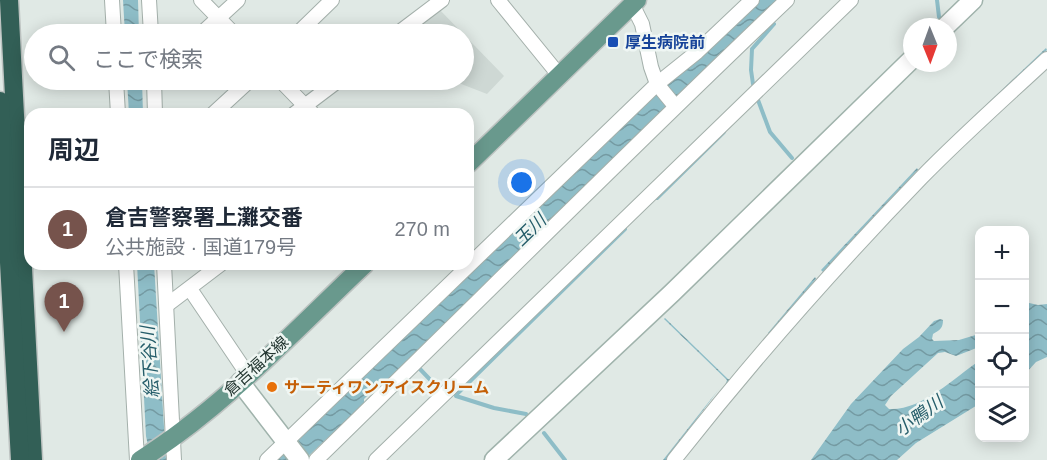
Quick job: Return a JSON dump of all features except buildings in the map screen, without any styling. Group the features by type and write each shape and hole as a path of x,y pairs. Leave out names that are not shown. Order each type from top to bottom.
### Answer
{"highway":[{"path":"9,0 20,460"},
{"path":"0,101 14,224 33,460"}],"main road":[{"path":"474,158 634,2"},
{"name":"倉吉福本線","path":"140,460 170,440 244,379 359,270"}],"street":[{"path":"112,0 113,24"},
{"path":"149,0 150,24"},
{"path":"201,0 224,24"},
{"path":"212,24 237,0"},
{"path":"307,24 332,0"},
{"path":"498,0 559,75"},
{"path":"474,268 657,84 697,52 752,0"},
{"path":"316,460 478,303 675,106 787,0"},
{"path":"376,460 851,0"},
{"path":"954,18 973,0"},
{"path":"409,24 437,1"},
{"path":"634,2 657,84 675,106"},
{"path":"674,460 727,392 824,280 922,176 1047,59"},
{"path":"494,460 672,293 903,68"},
{"path":"117,90 118,108"},
{"path":"155,90 156,108"},
{"path":"220,108 239,90"},
{"path":"288,90 302,108"},
{"path":"307,108 328,90"},
{"path":"126,270 140,460"},
{"path":"164,270 170,440 174,460"},
{"path":"167,305 214,270"},
{"path":"267,460 292,450 472,270"},
{"path":"190,289 244,379 292,450"}],"shaded area":[{"path":"438,8 453,24 416,24"},
{"path":"474,45 504,76 487,94 474,89"}],"water":[{"path":"123,0 138,0 139,24 124,24"},
{"name":"玉川","path":"758,0 780,0 378,390 373,390 364,399 364,404 304,460 278,460 474,270 653,96"},
{"path":"1046,48 1047,50 926,165 925,163"},
{"path":"128,90 142,90 143,108 129,108"},
{"path":"917,168 918,170 823,272 821,270"},
{"name":"絵下谷川","path":"137,270 154,270 166,460 151,460 146,436"},
{"path":"815,277 816,279 770,334 768,333"},
{"path":"1029,303 1047,304 1047,357 1036,362 1029,370"},
{"path":"665,318 728,379 731,379 725,386 727,380"},
{"name":"小鴨川","path":"943,320 939,330 933,334 934,341 959,340 975,335 975,349 956,356 945,352 938,353 891,396 885,405 889,409 913,405 937,392 975,364 975,406 916,443 897,460 811,460 851,404 903,349 919,337 934,321"},
{"path":"719,389 666,460 663,460"}],"waterway":[{"path":"937,0 939,17"},
{"path":"753,84 752,49 774,24"},
{"path":"758,100 770,132 792,158"},
{"path":"657,198 724,132"},
{"path":"526,414 494,408 456,396 625,229"},
{"path":"419,368 439,389"},
{"path":"544,433 565,460"}],"place":[{"name":"厚生病院前","path":"613,42"},
{"name":"倉吉警察署上灘交番","path":"64,332"},
{"name":"サーティワンアイスクリーム","path":"272,387"}]}
